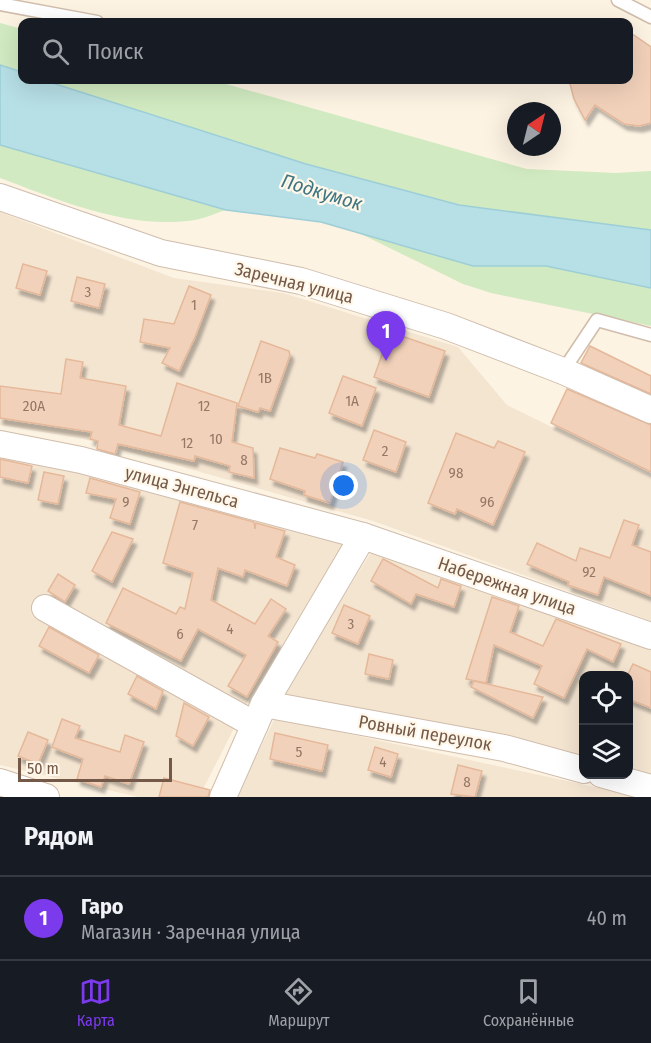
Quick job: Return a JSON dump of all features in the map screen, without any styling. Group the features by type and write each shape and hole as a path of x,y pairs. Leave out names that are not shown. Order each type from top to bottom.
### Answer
{"street":[{"name":"Заречная улица","path":"0,197 161,253 301,281 435,322 563,371 651,410"},
{"name":"улица Энгельса","path":"0,444 81,460 363,536"},
{"name":"Набережная улица","path":"363,536 651,636"},
{"path":"223,797 260,715 363,536"},
{"name":"Ровный переулок","path":"45,608 260,715 504,748 579,769"},
{"path":"619,779 651,788"},
{"path":"0,782 46,797"}],"lane":[{"path":"618,0 651,17"},
{"path":"0,4 75,18"},
{"path":"563,371 597,320 651,335"}],"shaded area":[{"path":"0,212 174,278 283,293 458,347 507,405 651,476 651,621 373,521 84,439 0,425"},
{"path":"0,450 351,537 249,699 199,797 138,797 0,765"},
{"path":"375,546 651,643 651,779 633,774 633,671 579,671 579,762 282,694"},
{"path":"275,718 641,797 236,797"}],"green space":[{"path":"0,23 18,28 18,71 0,65"},
{"path":"56,84 226,84 527,169 616,173 651,171 651,230 459,205 306,164"},
{"path":"0,145 226,210 195,220 170,222 120,217 71,204 0,178"},
{"path":"361,234 473,266 546,266 651,288 651,326 491,293 463,284"}],"water":[{"name":"Подкумок","path":"0,65 18,71 18,84 56,84 306,164 459,205 651,230 651,288 546,266 473,266 321,222 226,210 0,145"}],"building":[{"path":"633,34 651,47 651,123 639,126 624,124 595,105 585,120 574,99 570,84 633,84"},
{"path":"23,264 47,271 40,295 16,288"},
{"path":"77,277 105,284 99,308 71,301"},
{"path":"189,286 211,295 179,371 162,363 170,348 140,342 144,319 174,324"},
{"path":"390,332 445,351 429,397 374,377"},
{"path":"261,341 289,351 290,355 270,411 260,408 258,412 238,406"},
{"path":"590,346 651,376 651,394 581,363"},
{"path":"66,359 83,362 80,378 126,386 119,425 161,436 177,383 237,403 232,442 253,448 254,478 229,472 230,466 195,456 194,461 118,444 115,454 97,449 98,441 90,439 92,432 0,418 0,386 61,394"},
{"path":"343,376 376,388 362,426 329,413"},
{"path":"567,389 651,425 651,472 551,423"},
{"path":"374,430 406,442 396,472 363,460"},
{"path":"456,433 494,448 498,441 525,452 493,525 457,509 455,514 428,503"},
{"path":"280,448 315,458 317,454 343,462 330,503 304,495 305,491 270,479"},
{"path":"0,459 32,466 28,483 0,477"},
{"path":"44,472 64,476 58,504 38,500"},
{"path":"90,478 140,492 130,524 110,518 116,499 86,493"},
{"path":"180,502 254,522 255,529 256,523 285,531 276,557 295,565 287,586 245,570 243,577 218,568 211,600 255,624 271,599 286,609 268,636 278,642 247,697 228,686 246,655 198,629 181,661 106,623 123,588 176,614 180,607 185,609 193,573 163,563"},
{"path":"624,520 639,525 632,545 651,552 651,596 604,577 598,595 568,585 569,582 527,564 537,543 576,561 580,548 610,558"},
{"path":"112,532 133,539 112,582 92,571"},
{"path":"383,559 438,588 441,579 461,586 454,607 416,594 411,604 371,581"},
{"path":"58,574 75,585 65,602 48,591"},
{"path":"492,597 519,606 510,632 543,646 556,619 621,644 613,662 587,649 564,698 534,684 542,666 494,645 486,683 466,679"},
{"path":"344,605 370,616 358,644 332,633"},
{"path":"49,627 99,655 89,673 39,646"},
{"path":"369,654 393,660 389,679 365,674"},
{"path":"633,664 651,672 651,708 633,701 633,671 630,671"},
{"path":"137,676 163,691 156,709 128,694"},
{"path":"474,681 543,697 533,718 471,687"},
{"path":"184,703 209,717 193,746 176,736"},
{"path":"62,719 80,726 75,738 120,752 125,735 144,742 129,784 105,776 101,787 77,779 83,759 52,747"},
{"path":"28,732 48,740 38,764 18,756"},
{"path":"275,733 328,745 322,771 270,759"},
{"path":"375,747 398,754 391,777 368,770"},
{"path":"458,765 482,771 475,797 451,794"},
{"path":"164,778 210,790 208,797 159,797"}],"place":[{"name":"Гаро","path":"386,361"}]}
